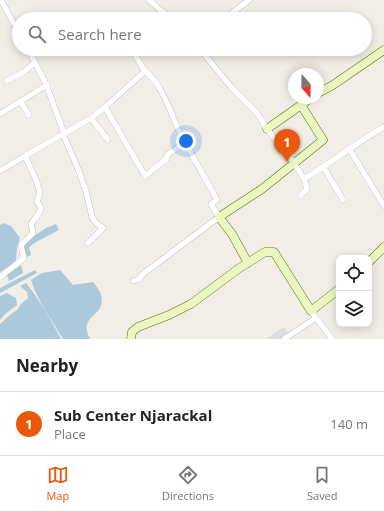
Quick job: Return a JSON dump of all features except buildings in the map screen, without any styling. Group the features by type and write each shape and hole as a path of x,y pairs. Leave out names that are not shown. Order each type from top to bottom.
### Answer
{"street":[{"path":"1,0 12,20"},
{"path":"150,0 163,12"},
{"path":"234,12 250,0"},
{"path":"324,90 384,50"},
{"path":"32,56 46,85 63,134 78,169 86,191 92,217 102,228 88,243"},
{"path":"135,56 145,71 153,78 168,104 185,143 218,200 211,204 232,234 248,263"},
{"path":"206,56 231,87 257,113 267,129 294,163 304,179 308,189 301,195"},
{"path":"7,80 25,71 35,62"},
{"path":"0,171 91,118 145,71"},
{"path":"0,114 46,85"},
{"path":"21,101 29,115"},
{"path":"133,281 139,279 143,274 219,217 262,189 324,140 301,104 267,129"},
{"path":"105,107 145,176 166,160 168,154 185,143"},
{"path":"91,118 108,140"},
{"path":"304,179 324,168 368,136 384,127"},
{"path":"350,150 384,206"},
{"path":"0,277 24,258 22,245 33,233 31,224 38,217 40,212 39,204 37,202 40,192 32,169 25,156"},
{"path":"324,168 343,200"},
{"path":"372,259 384,247"},
{"path":"131,339 132,332 138,327 169,315 191,304 265,252 274,252 332,339"},
{"path":"284,339 314,314 336,291"}],"shaded area":[{"path":"284,327 292,339 266,339"}],"water":[{"path":"3,223 11,226 20,238 17,247 16,262 0,272 0,225"},
{"path":"56,224 59,230 29,247 31,255 27,257 24,248 25,242 46,228"},
{"path":"21,265 23,273 9,281 7,275"},
{"path":"35,270 37,273 0,293 0,288"},
{"path":"60,270 73,285 93,282 99,289 102,302 100,308 87,324 87,331 90,339 63,339 41,303 34,288 31,280 42,273"},
{"path":"26,283 41,303 61,339 0,339 0,324 17,310 28,298 27,292 20,286"},
{"path":"7,293 16,298 17,305 0,320 0,296"}],"place":[{"name":"Sub Center Njarackal","path":"287,162"}]}
